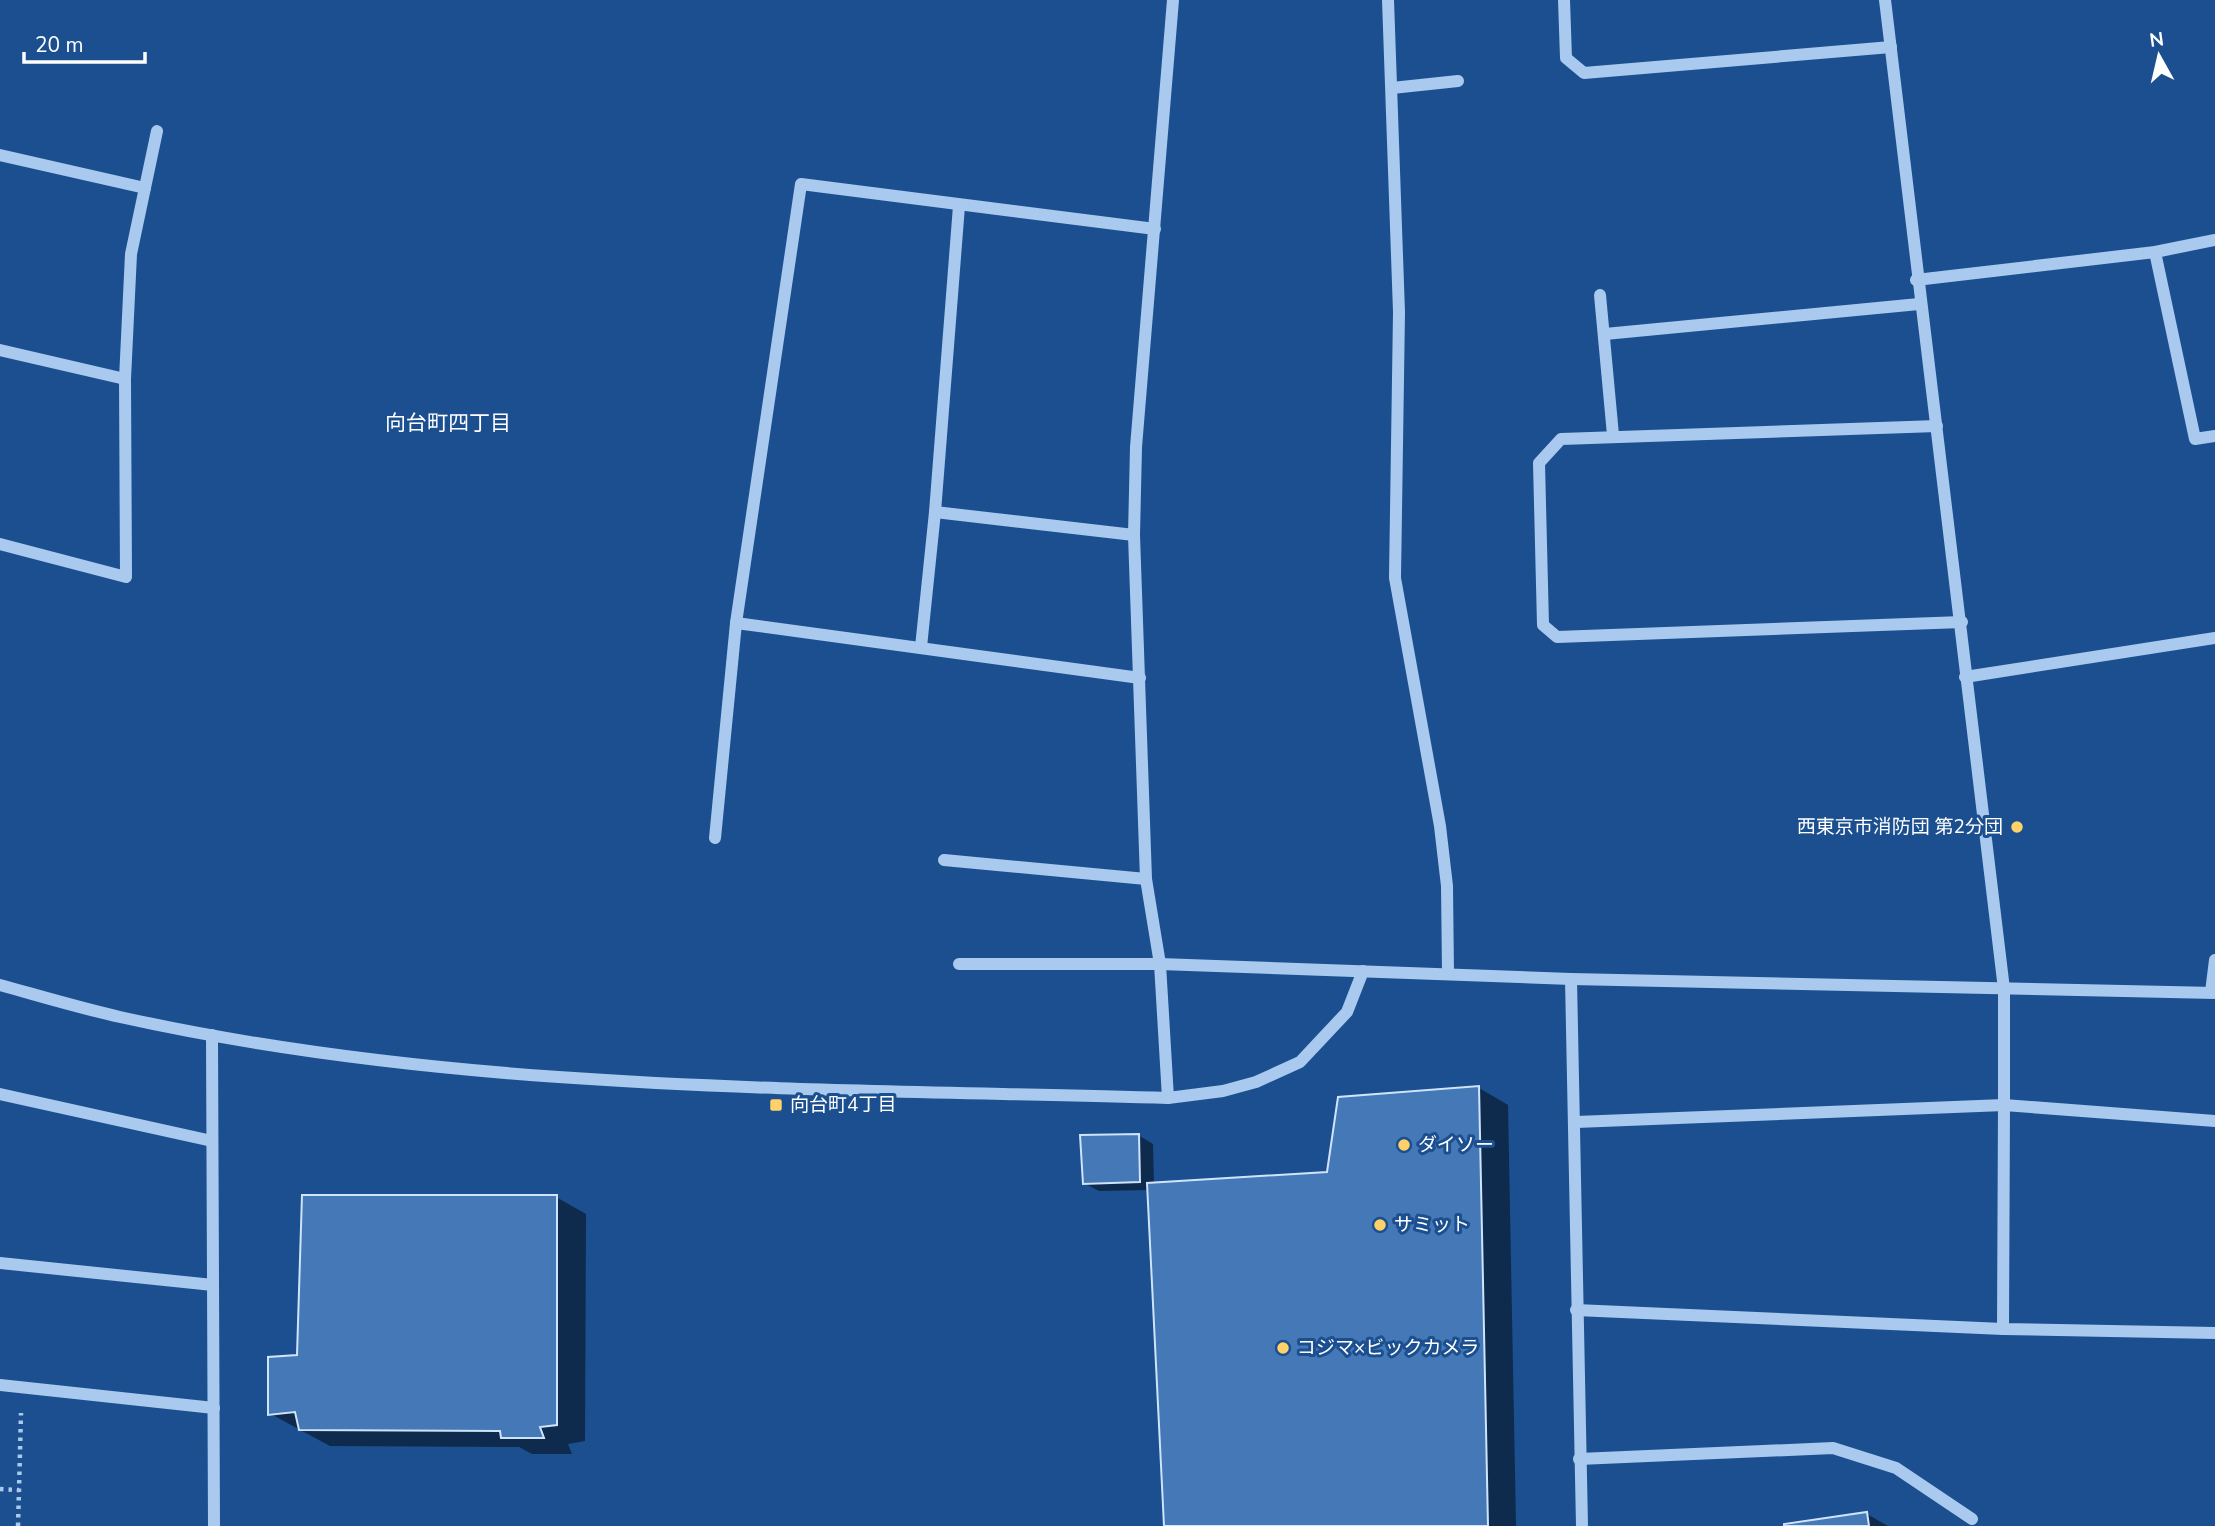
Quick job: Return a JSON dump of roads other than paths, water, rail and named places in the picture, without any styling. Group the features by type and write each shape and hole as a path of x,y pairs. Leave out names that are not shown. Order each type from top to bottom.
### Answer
{"street":[{"path":"1168,1098 1160,964 1146,879 1134,535 1136,447 1173,0"},
{"path":"1388,0 1399,312 1395,578 1440,826 1447,886 1448,974"},
{"path":"1564,0 1566,58 1584,73 1891,47"},
{"path":"1885,0 1916,280 1962,622 1965,677 2004,989 2003,1329"},
{"path":"1392,88 1458,82"},
{"path":"0,544 126,577 125,379 131,254 157,131"},
{"path":"0,155 145,188"},
{"path":"715,838 736,622 801,184 1155,229"},
{"path":"921,647 936,512 959,206"},
{"path":"1916,280 2155,252 2215,240"},
{"path":"2155,252 2195,439 2215,436"},
{"path":"1600,295 1613,435"},
{"path":"1605,334 1919,304"},
{"path":"0,350 125,379"},
{"path":"1937,426 1613,435 1561,439 1539,463 1544,625 1558,637 1962,622"},
{"path":"936,512 1134,535"},
{"path":"736,622 1140,678"},
{"path":"1965,677 2215,638"},
{"path":"944,860 1146,879"},
{"path":"959,964 1160,964 1571,979 2213,992 2215,960"},
{"path":"0,985 118,1017 212,1035 333,1053 546,1077 658,1083 1168,1098 1223,1091 1256,1082 1300,1062 1347,1012 1363,971"},
{"path":"1571,979 1576,1122 1576,1310 1582,1526"},
{"path":"212,1035 214,1526"},
{"path":"0,1094 212,1140"},
{"path":"1576,1122 2004,1105 2215,1121"},
{"path":"0,1263 213,1285"},
{"path":"1576,1310 2003,1329 2215,1333"},
{"path":"0,1385 214,1408"},
{"path":"1579,1459 1833,1448 1896,1468 1972,1519"}],"place":[{"name":"西東京市消防団 第2分団","path":"2017,827"},
{"name":"向台町4丁目","path":"776,1105"},
{"name":"ダイソー","path":"1404,1145"},
{"name":"サミット","path":"1380,1225"},
{"name":"コジマ×ビックカメラ","path":"1283,1348"}],"district":[{"name":"向台町四丁目","path":"448,423"}]}
